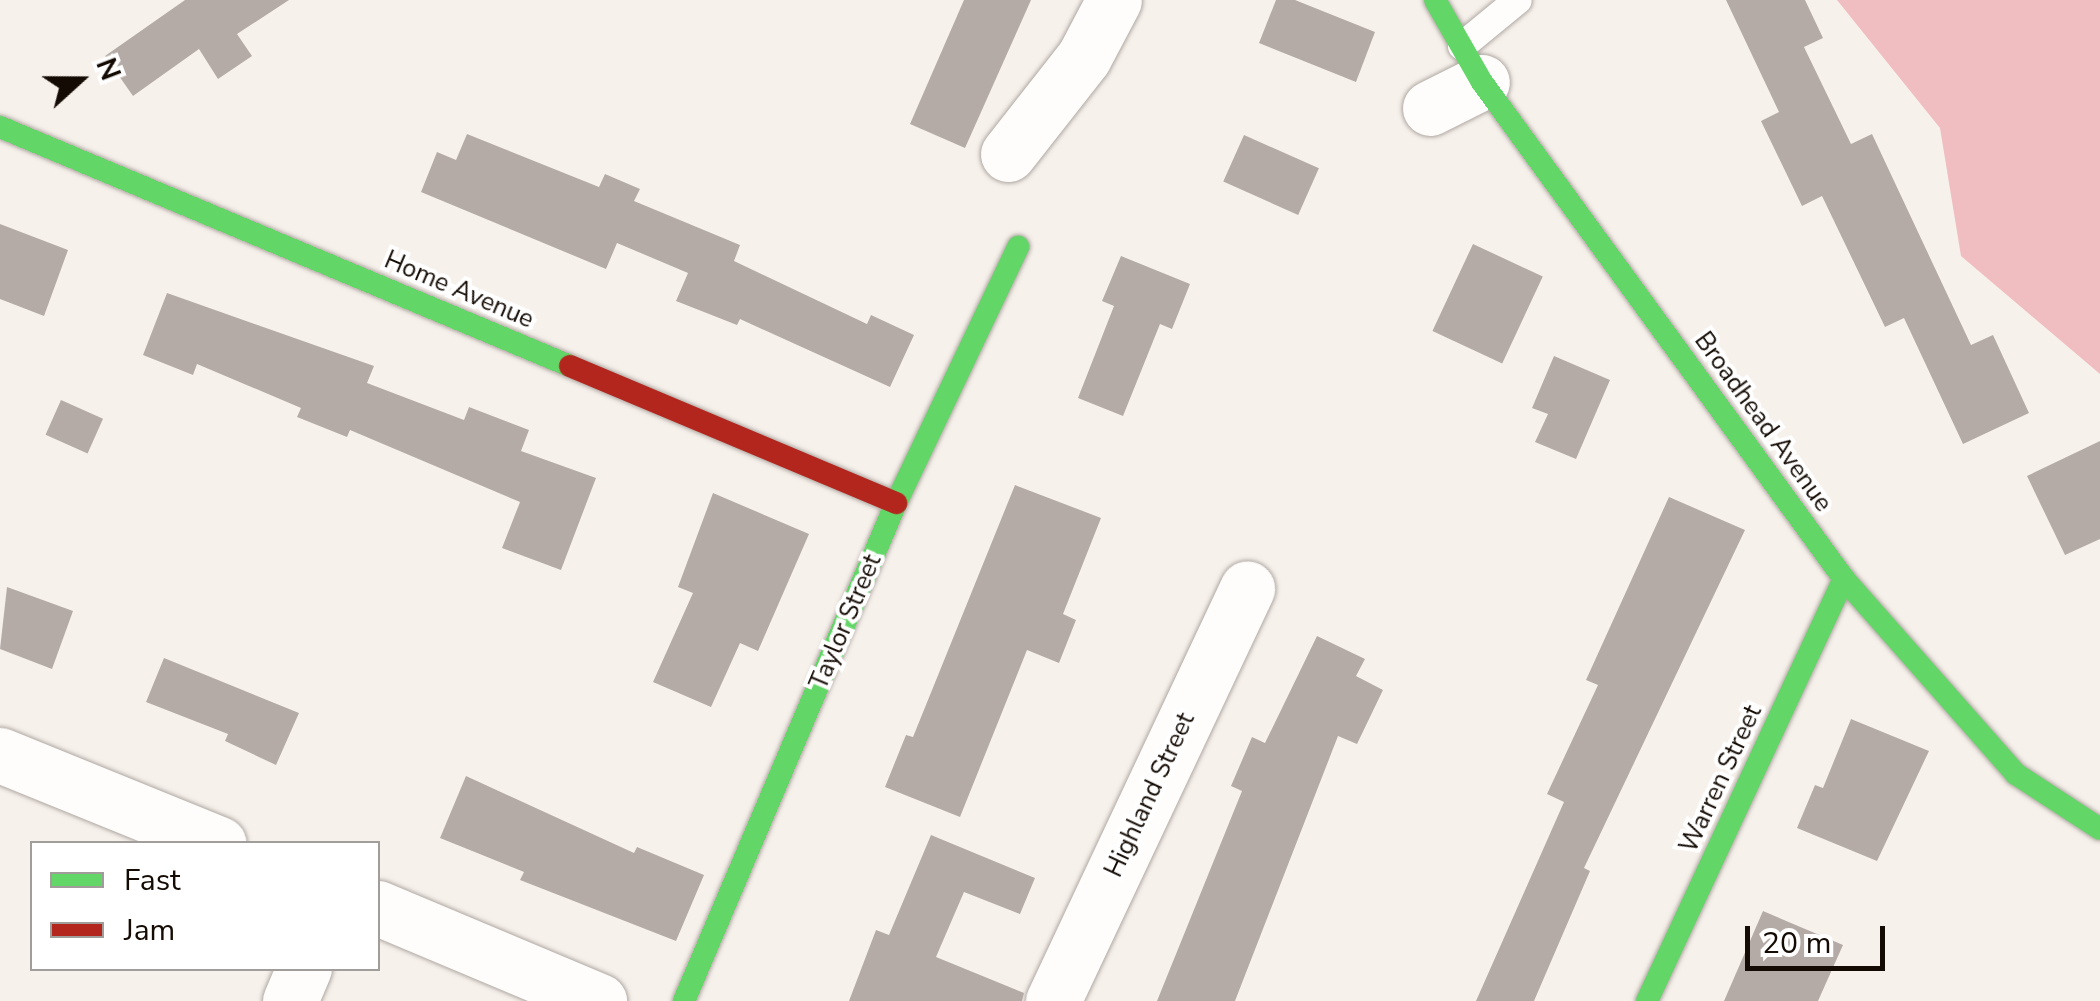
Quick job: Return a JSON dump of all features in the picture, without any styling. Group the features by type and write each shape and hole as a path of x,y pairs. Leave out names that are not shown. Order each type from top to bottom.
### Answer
{"street":[{"path":"1008,154 1084,57 1114,0"},
{"name":"Broadhead Avenue","path":"1435,0 1472,64 1844,579 2016,774 2100,829"},
{"path":"1430,108 1472,64"},
{"name":"Home Avenue","path":"0,127 896,503"},
{"name":"Taylor Street","path":"684,1001 896,503 1018,247"},
{"name":"Warren Street","path":"1647,1001 1844,579"},
{"name":"Highland Street","path":"1052,1001 1247,588"},
{"path":"0,755 212,841"},
{"path":"380,909 599,1001"},
{"path":"290,1001 303,971"}],"lane":[{"path":"1472,64 1518,0"}],"shaded area":[{"path":"1837,0 2100,0 2100,374 1961,256 1940,128"}],"building":[{"path":"185,0 289,0 237,34 252,56 218,79 199,49 133,96 105,56"},
{"path":"964,0 1031,0 965,148 910,124"},
{"path":"1276,0 1295,0 1375,32 1356,82 1259,43"},
{"path":"1726,0 1805,0 1823,38 1804,47 1851,144 1872,134 1971,345 1993,335 2029,413 1963,444 1904,318 1885,327 1822,196 1802,206 1761,121 1779,112"},
{"path":"467,134 599,187 605,174 640,189 634,201 740,245 734,261 867,324 871,315 914,335 890,387 740,319 737,325 676,301 688,273 617,243 606,269 421,192 437,152 456,160"},
{"path":"1244,135 1319,168 1298,215 1223,182"},
{"path":"0,224 68,250 44,316 0,299"},
{"path":"1473,244 1543,277 1502,364 1432,331"},
{"path":"1121,256 1190,284 1172,329 1160,324 1123,416 1078,398 1114,306 1102,301"},
{"path":"167,293 374,366 367,383 464,420 469,407 529,430 521,451 596,478 561,570 502,548 520,502 350,430 347,437 297,417 301,408 197,364 193,375 143,355"},
{"path":"1554,356 1610,380 1576,459 1535,442 1548,414 1532,408"},
{"path":"61,400 103,419 88,453 46,435"},
{"path":"2100,441 2100,539 2065,555 2027,476"},
{"path":"1015,485 1101,518 1063,614 1076,620 1059,663 1027,650 960,817 885,787 906,735 913,737"},
{"path":"713,493 809,534 758,651 740,643 711,707 653,682 693,593 678,587"},
{"path":"1669,497 1745,530 1584,868 1590,871 1534,1001 1476,1001 1564,802 1547,794 1598,685 1586,680"},
{"path":"7,587 73,611 52,669 0,649"},
{"path":"1317,636 1365,659 1356,676 1383,690 1357,744 1338,736 1235,1001 1157,1001 1242,791 1231,786 1252,737 1265,743"},
{"path":"164,658 299,713 276,765 225,741 228,734 146,702"},
{"path":"1851,719 1929,751 1877,861 1797,828 1815,785 1823,788"},
{"path":"466,776 634,853 637,847 704,875 676,941 520,880 524,872 440,838"},
{"path":"931,835 1035,878 1020,914 964,892 936,957 1024,993 1022,1001 849,1001 876,930 889,935"},
{"path":"1763,911 1843,945 1818,1001 1724,1001"}],"traffic: fast":[{"path":"1435,0 1482,82 1844,579 2016,774 2100,829"},
{"path":"0,127 570,366"},
{"path":"684,1001 896,503 1018,247"},
{"path":"1647,1001 1844,579"}],"traffic: jam":[{"path":"570,366 896,503"}]}
